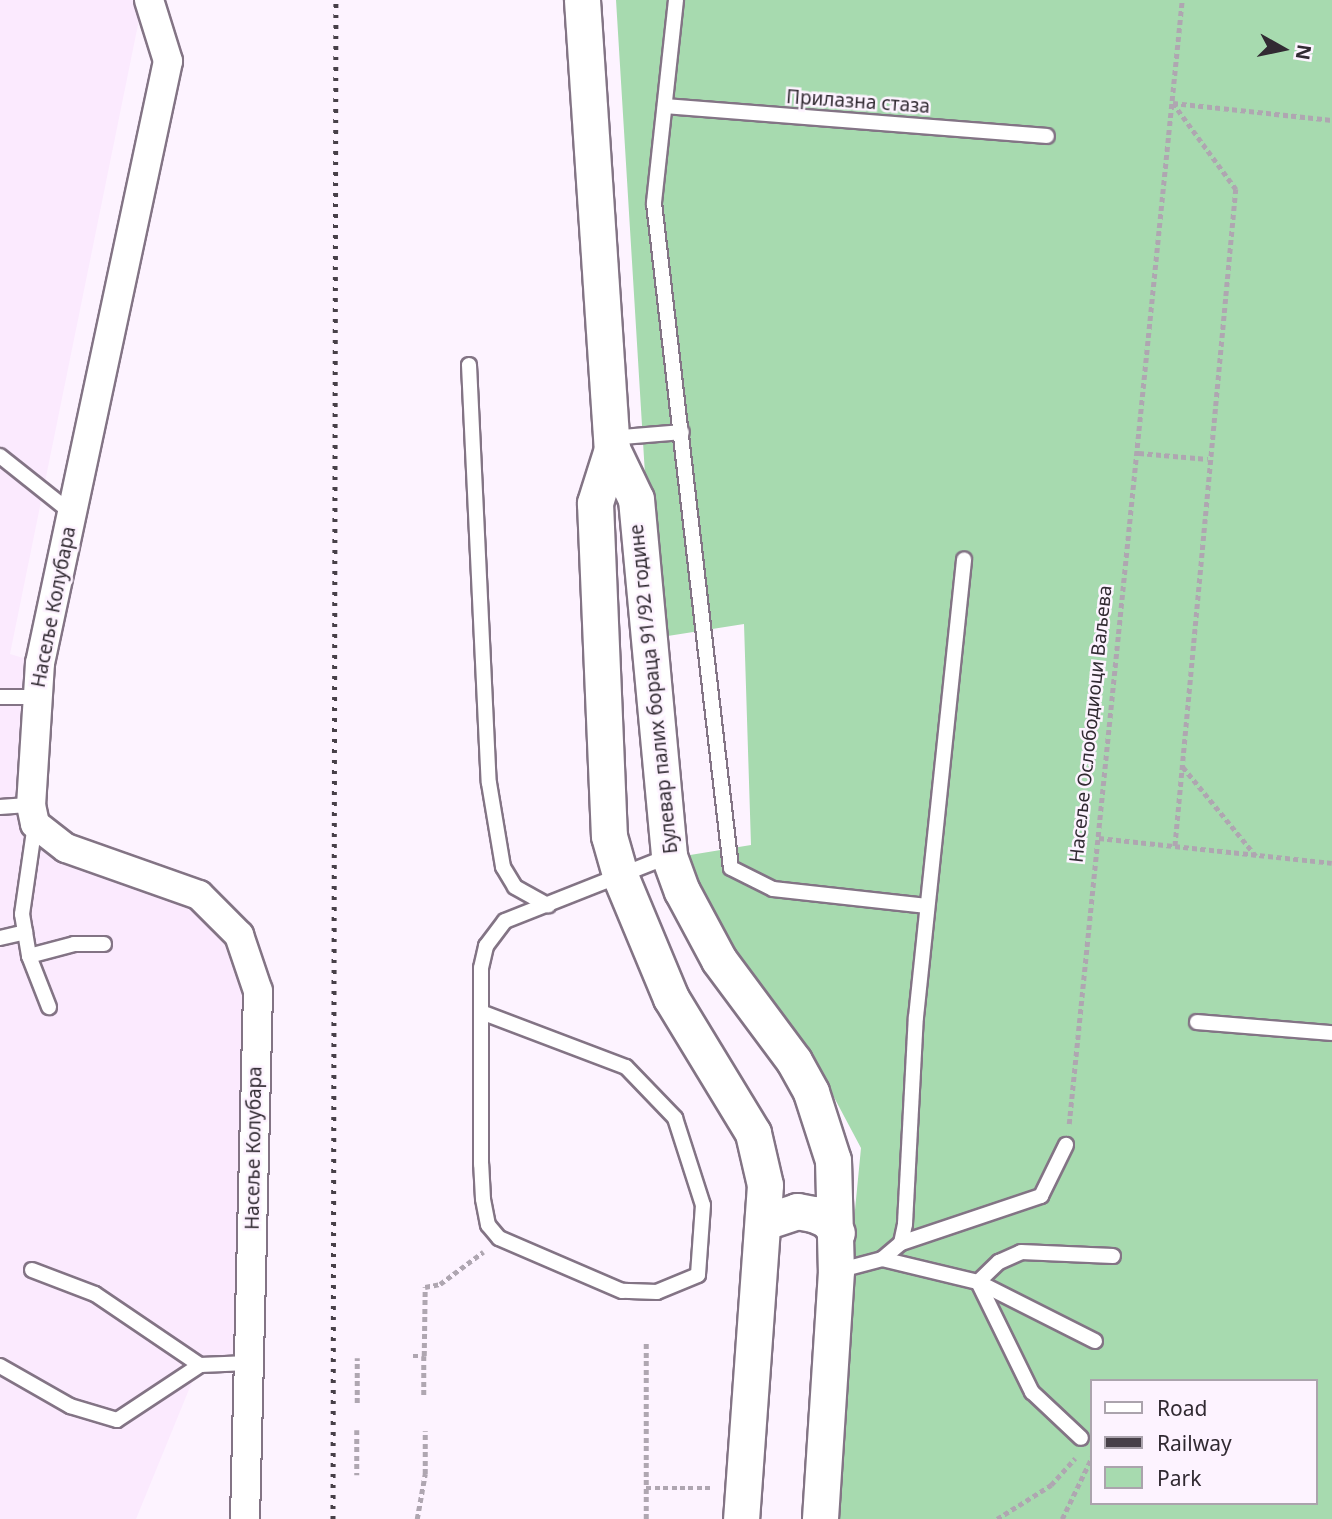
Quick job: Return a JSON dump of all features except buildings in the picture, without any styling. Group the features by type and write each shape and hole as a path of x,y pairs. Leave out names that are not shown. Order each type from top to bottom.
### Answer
{"street":[{"name":"Насеље Колубара","path":"149,0 168,61 36,697 33,815 66,848 199,895 239,935 258,991 245,1519"},
{"name":"Булевар палих бораца 91/92 године","path":"582,0 612,443 636,499 669,856 693,914 719,960 794,1061 811,1091 833,1160 836,1271 820,1519"},
{"name":"Булевар палих бораца 91/92 године","path":"612,443 595,503 604,793 609,836 621,878 671,998 752,1133 765,1185 743,1503"},
{"path":"764,1222 797,1212 813,1214 827,1220 837,1233"}],"lane":[{"path":"676,0 654,203 731,868 773,889 927,906"},
{"name":"Прилазна стаза","path":"665,106 1047,136"},
{"path":"469,366 489,783 503,867 515,887 548,905"},
{"path":"612,443 682,432"},
{"path":"0,456 73,514"},
{"path":"901,1243 927,906 964,560"},
{"path":"0,696 36,697"},
{"path":"0,807 33,815 22,914 29,956 49,1007"},
{"path":"481,1012 626,1067 675,1118 703,1205 698,1275 657,1292 622,1291 499,1238 488,1225 483,1199 481,1012 481,968 486,946 505,921 621,878 669,856"},
{"path":"0,938 25,932"},
{"path":"29,956 74,944 104,944"},
{"path":"1197,1022 1332,1033"},
{"path":"836,1271 882,1259 901,1243 1041,1196 1066,1145"},
{"path":"978,1282 999,1262 1021,1252 1113,1256"},
{"path":"882,1259 978,1282 1095,1340"},
{"path":"32,1270 95,1294 200,1365"},
{"path":"978,1282 1032,1392 1081,1438"},
{"path":"0,1366 70,1406 117,1420 200,1365 249,1363"}],"path":[{"name":"Насеље Ослободиоци Ваљева","path":"1066,1145 1139,453 1182,0"},
{"path":"1172,103 1332,120"},
{"path":"1172,103 1236,189 1208,458 1175,848"},
{"path":"1139,453 1208,458"},
{"path":"1182,766 1256,856"},
{"path":"1099,838 1332,863"},
{"path":"424,1397 425,1287 440,1283 499,1238"},
{"path":"646,1342 646,1519"},
{"path":"413,1356 424,1356"},
{"path":"357,1358 357,1403"},
{"path":"357,1430 357,1475"},
{"path":"416,1519 425,1474 425,1431"},
{"path":"997,1519 1059,1478 1073,1464 1081,1438"},
{"path":"1062,1519 1077,1480 1090,1459"},
{"path":"646,1488 743,1503"}],"shaded area":[{"path":"0,0 139,0 142,5 10,654 40,663 35,824 199,895 258,991 249,1363 199,1365 136,1519 0,1519"}],"green space":[{"path":"616,0 1332,0 1332,1519 825,1519 861,1148 811,1054 743,989 684,856 751,845 744,624 655,638"}],"railway":[{"path":"333,1519 336,0"}]}
